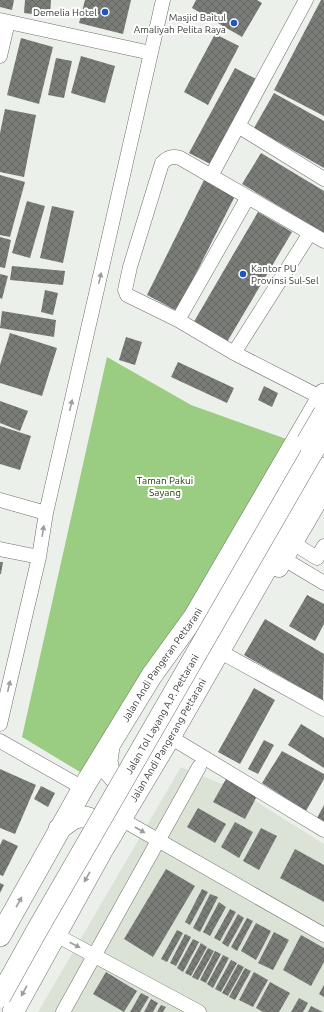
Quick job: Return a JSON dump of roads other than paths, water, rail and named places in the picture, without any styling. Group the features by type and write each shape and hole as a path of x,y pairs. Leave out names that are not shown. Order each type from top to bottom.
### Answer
{"highway":[{"name":"Jalan Andi Pangeran Pettarani","path":"0,936 83,788 152,675 194,617 323,402"},
{"name":"Jalan Tol Layang A.P. Pettarani","path":"0,976 323,402"},
{"name":"Jalan Tol Layang A.P. Pettarani","path":"0,997 324,432"},
{"name":"Jalan Andi Pangerang Pettarani","path":"13,1012 102,848 170,737 219,651 247,608 324,468"},
{"path":"247,608 300,522 324,488"},
{"path":"109,747 107,761 109,771 116,779 128,783 139,779 152,767"},
{"path":"59,829 75,818 92,820 99,826 102,834 102,848"}],"main road":[{"path":"247,608 271,581 324,488"}],"street":[{"path":"0,724 39,557 46,513 163,0"},
{"path":"211,176 306,0"},
{"path":"0,56 4,21 151,53"},
{"path":"238,126 324,178"},
{"path":"323,402 178,320 126,295 125,290 130,268 162,163 167,158 174,156 324,240"},
{"path":"178,320 248,197"},
{"path":"234,353 310,232"},
{"path":"0,500 46,513"},
{"path":"293,543 317,558 324,546"},
{"path":"0,549 39,557"},
{"path":"284,559 324,583"},
{"path":"219,651 324,709"},
{"path":"170,737 324,830"},
{"path":"0,741 83,788"},
{"path":"63,1012 199,767"},
{"path":"121,819 324,935"},
{"path":"56,935 199,1012"}],"place":[{"name":"Demelia Hotel","path":"105,12"},
{"name":"Masjid Baitul Amaliyah Pelita Raya","path":"234,23"},
{"name":"Kantor PU Provinsi Sul-Sel","path":"243,274"}],"park label":[{"name":"Taman Pakui Sayang","path":"165,486"}]}
